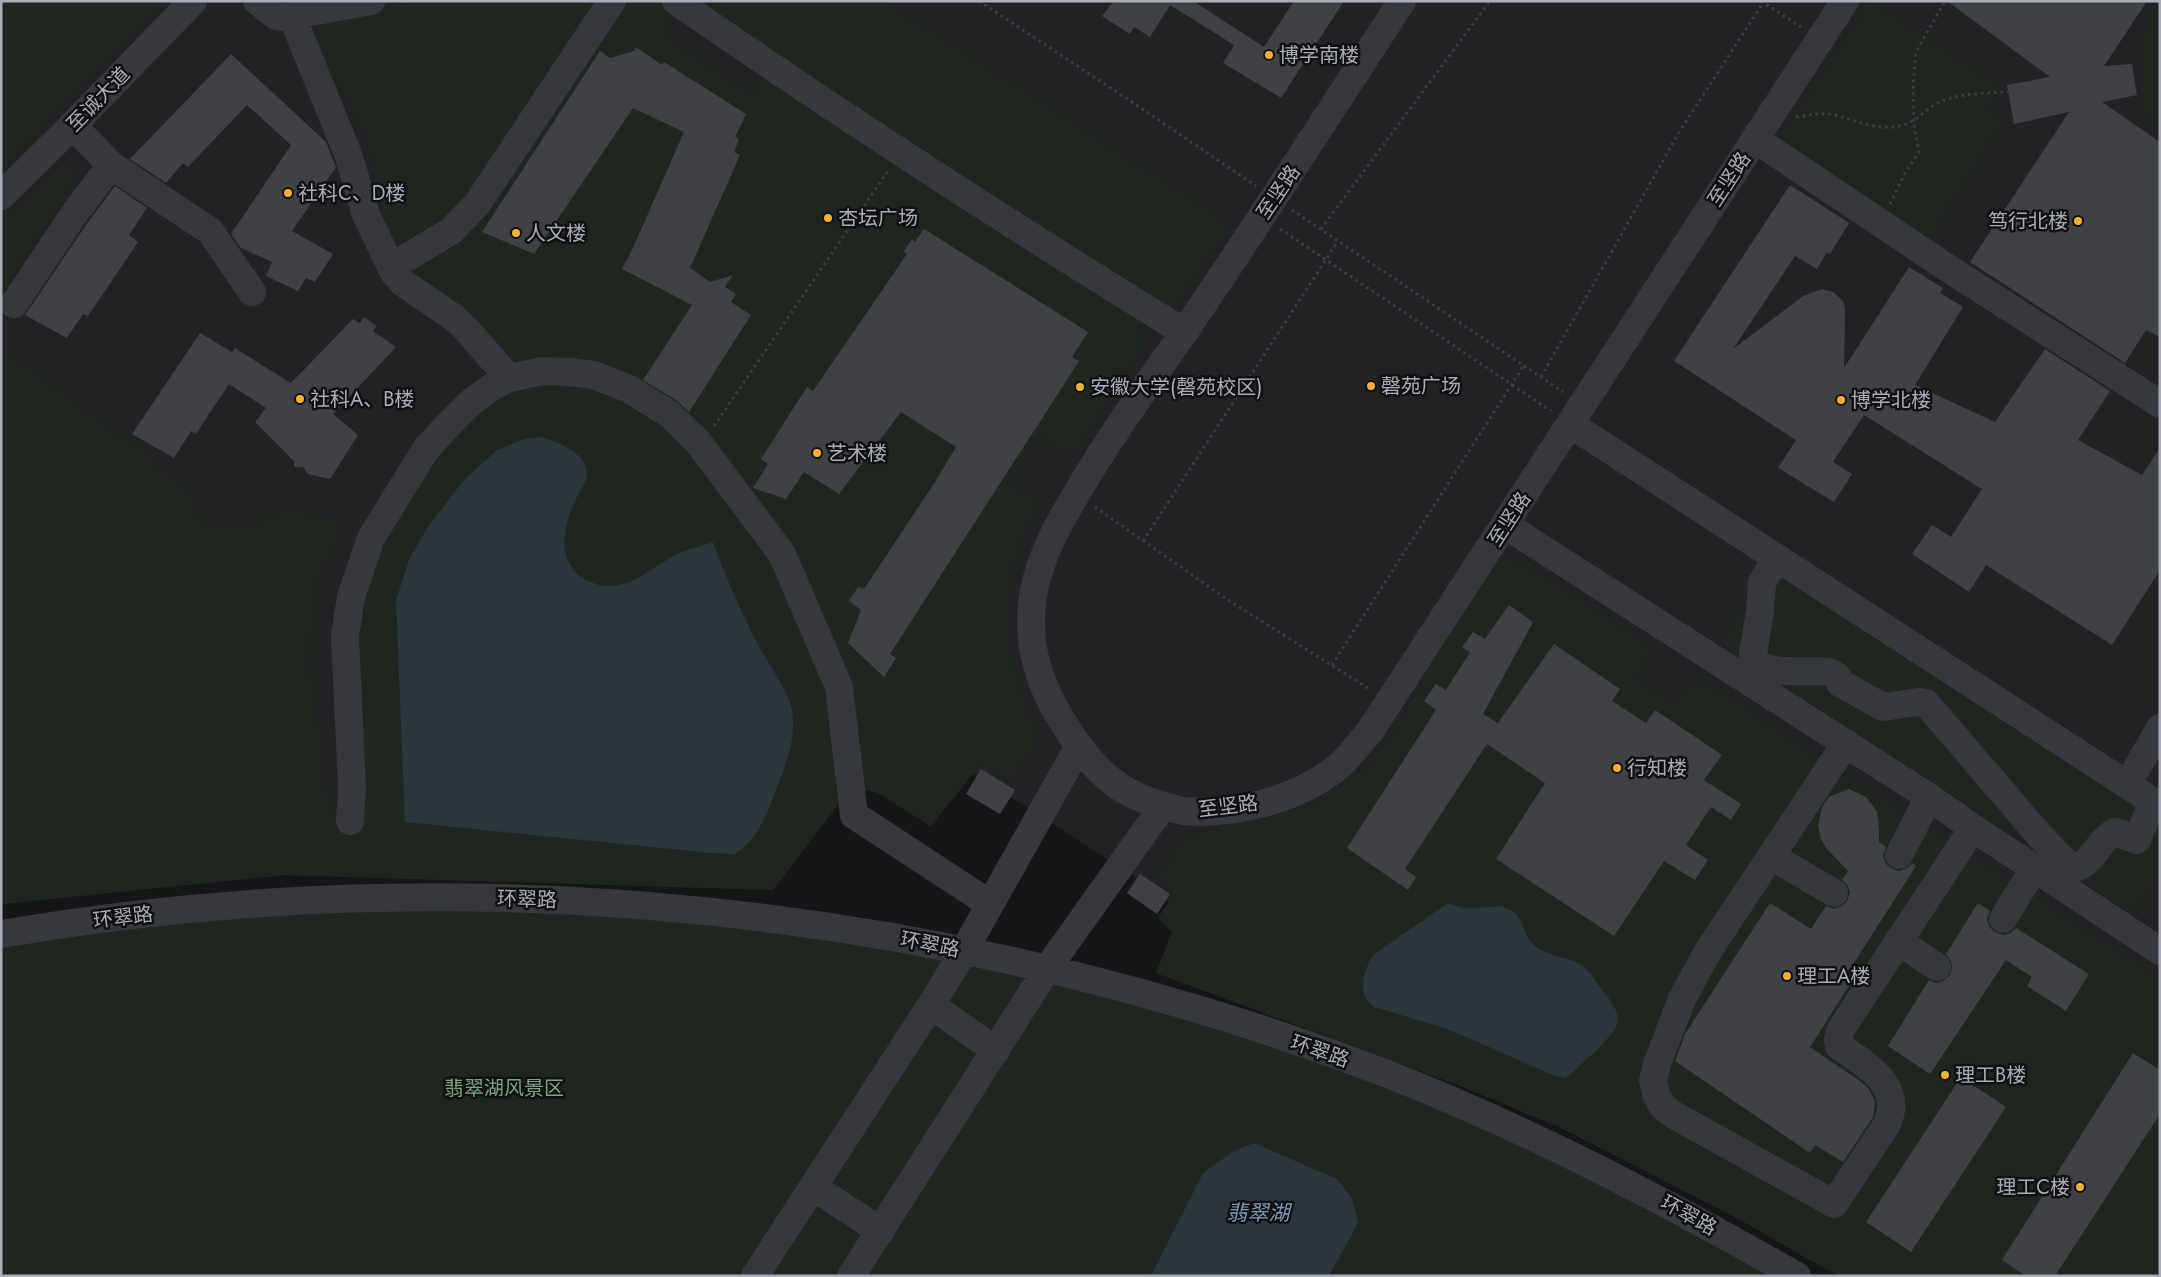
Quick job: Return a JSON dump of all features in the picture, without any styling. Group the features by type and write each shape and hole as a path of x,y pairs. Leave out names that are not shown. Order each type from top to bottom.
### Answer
{"street":[{"name":"至诚大道","path":"1,196 193,1"},
{"path":"257,1 276,16 292,16 371,1"},
{"path":"391,267 451,231 478,204 612,1"},
{"path":"676,1 900,152 1184,332"},
{"name":"至坚路","path":"1402,1 1261,217 1125,416 1051,536 1036,580 1030,627 1033,657 1041,684 1064,725 1093,766 1110,781 1145,802 1192,812 1232,809 1268,802 1305,788 1340,765 1370,731 1506,525 1845,1"},
{"path":"292,16 349,158 366,215 391,267 402,283 453,317 466,329 509,378"},
{"path":"72,125 111,166 210,231 252,292"},
{"path":"1762,129 1880,222 2160,404"},
{"path":"14,304 75,213 111,166"},
{"path":"350,821 352,788 345,636 351,597 371,538 426,449 470,403 492,387 509,378 542,371 594,375 629,389 668,413 693,437 782,554 839,687 854,814 990,904"},
{"path":"1570,424 2156,804 2137,840 2115,832 2107,835 2085,864 2079,868 2071,868 2040,836 1926,703 1918,702 1882,707 1840,683 1838,677 1830,672 1768,669 1756,662 1753,659 1753,654 1760,611 1762,582 1777,559"},
{"path":"1506,525 1929,797 2160,951"},
{"path":"2137,768 2160,728"},
{"path":"1846,743 1708,951 1682,999 1659,1057 1653,1081 1656,1094 1663,1107 1674,1115 1834,1204 1887,1124 1891,1114 1889,1091 1879,1075 1839,1046 1838,1039 1841,1029 1973,828"},
{"path":"756,1276 964,950 1078,746"},
{"path":"1899,855 1929,797"},
{"path":"851,1276 1047,969 1163,806"},
{"path":"1771,856 1834,893"},
{"path":"2003,920 2034,868"},
{"name":"环翠路","path":"1,934 91,920 226,906 331,900 487,898 595,902 756,917 835,927 964,950 1154,997 1243,1024 1384,1073 1498,1120 1592,1165 1690,1215 1797,1276"},
{"path":"1898,941 1938,967"},
{"path":"930,1005 996,1051"},
{"path":"813,1186 881,1231"}],"path":[{"path":"1321,229 1490,1"},
{"path":"1880,222 1905,173 1919,152 1914,122 1913,84 1916,52 1945,1"},
{"path":"1541,377 1678,134 1762,2 1820,39"},
{"path":"1762,129 1825,114 1878,128 1903,126 1914,122 1934,105 1945,100 1982,93 2008,92"},
{"path":"693,437 716,425 900,152"},
{"path":"1261,217 1570,424"},
{"path":"1143,541 1338,241"},
{"path":"1332,665 1524,365"},
{"path":"1076,494 1228,600 1389,701"}],"shaded area":[{"name":"安徽大学(磬苑校区)","path":"1,1 2160,1 2160,1276 1838,1276 1733,1216 1559,1127 1458,1085 1156,973 1172,932 1158,918 1169,901 1166,900 1157,914 1127,893 1136,878 1011,797 1000,814 966,794 977,776 973,774 931,826 876,792 855,789 844,797 773,890 285,875 1,904"}],"green space":[{"path":"1,1 168,1 1,172"},
{"path":"426,1 598,1 454,214 403,244 395,243 384,229 375,177 365,138 345,97 311,40 324,17"},
{"path":"622,1 659,1 671,10 671,19 662,36 753,94 765,77 1136,317 1140,326 1142,335 1133,362 1114,397 1073,457 1039,435 1009,483 1040,505 1019,547 1012,576 1008,608 1008,639 1012,663 1037,742 1010,782 981,764 931,826 876,792 855,789 788,555 652,395 507,363 411,278 412,267"},
{"path":"692,1 884,1 1217,215 1225,222 1224,236 1180,301 1169,308 1116,278"},
{"path":"2157,1 2160,1 2160,126 2142,114 2144,40 2148,20"},
{"path":"1870,2 2000,86 1987,108 2004,120 1927,242 1777,143"},
{"path":"64,165 73,170 76,181 1,293 1,226 59,166"},
{"path":"1,348 122,438 141,445 156,465 189,492 195,502 199,518 207,526 227,528 242,526 263,521 292,509 306,513 332,516 343,523 342,535 326,560 319,576 313,607 309,667 320,734 321,782 337,815 345,636 387,510 509,378 629,389 754,515 830,663 844,797 773,890 285,875 1,904","holes":["575,452 583,464 586,479 568,518 563,538 567,557 575,573 598,586 622,586 714,543 732,593 760,650 784,691 793,736 771,804 735,854 405,822"]},
{"path":"1503,560 1519,562 1604,614 1653,648 1653,652 1635,678 1673,705 1689,684 1705,681 1874,794 2160,978 2160,1276 1838,1276 1733,1216 1559,1127 1458,1085 1156,973 1172,932 1158,918 1175,893 1156,880 1187,835 1279,815 1309,805 1339,788 1370,764 1401,720 1488,568 1495,562"},
{"path":"1773,565 2160,817 2160,872 2133,913 1718,643"},
{"name":"翡翠湖风景区","path":"331,900 835,927 1322,1051 1797,1276 1,1276 1,934"}],"water":[{"path":"541,437 565,446 572,451 584,463 587,471 586,480 569,515 565,534 564,544 566,553 569,563 575,572 591,582 603,586 614,586 636,579 677,554 713,542 747,624 785,691 792,709 793,718 788,758 763,820 754,836 735,854 405,822 396,600 410,557 430,524 464,480 496,451 524,439"},
{"path":"1448,903 1458,907 1500,906 1511,910 1520,920 1527,936 1536,947 1581,965 1610,1000 1618,1018 1617,1025 1606,1040 1570,1075 1565,1078 1557,1077 1448,1029 1374,1007 1368,1001 1363,989 1363,982 1366,969 1373,955"},
{"name":"翡翠湖","path":"1254,1143 1337,1179 1352,1198 1358,1223 1329,1276 1151,1276 1203,1173 1234,1151"}],"building":[{"name":"博学南楼","path":"1114,1 1193,1 1264,47 1294,1 1344,1 1281,98 1223,63 1234,45 1170,5 1150,37 1134,27 1130,34 1102,16"},
{"name":"笃行北楼","path":"1947,1 2147,1 2104,66 2132,64 2137,95 2102,102 2160,142 2160,337 2146,330 2125,363 1970,262 2069,112 2014,124 2007,85 2050,77"},
{"name":"人文楼","path":"636,47 662,65 664,62 746,114 735,137 739,139 734,152 740,155 690,268 710,282 733,275 725,287 736,294 731,302 751,315 689,412 676,400 643,380 692,305 622,269 684,132 633,108 534,254 482,232 600,51 610,58 634,51"},
{"name":"社科C、D楼","path":"231,54 326,142 336,167 292,231 333,254 315,282 306,278 298,291 266,276 272,262 241,248 231,234 291,145 247,105 188,167 183,163 166,183 130,159"},
{"name":"博学北楼","path":"1790,185 1849,223 1830,254 1827,252 1817,269 1795,256 1733,349 1803,296 1822,289 1833,292 1843,301 1845,308 1844,368 1909,267 1943,288 1940,293 1963,307 1915,385 1995,422 2045,349 2110,391 2078,440 2142,475 2160,448 2160,570 2112,645 1986,565 1969,592 1912,554 1932,525 1951,537 1982,489 1864,415 1833,462 1852,474 1834,502 1778,468 1796,440 1674,361"},
{"path":"115,186 147,208 129,235 138,242 88,316 83,314 67,338 25,315 88,222"},
{"name":"艺术楼","path":"924,229 1088,332 1072,357 1079,361 890,654 896,658 884,677 848,643 861,610 849,601 858,587 864,589 956,447 901,412 839,494 804,472 786,499 753,488 768,464 761,459 807,387 813,391 907,254 903,252 912,239 915,242"},
{"name":"社科A、B楼","path":"364,317 377,326 373,331 396,347 333,414 358,435 330,479 308,474 303,467 294,467 294,461 255,422 266,408 229,384 196,434 191,431 174,458 132,434 200,333 232,352 235,348 291,383 353,319 360,323"},
{"name":"行知楼","path":"1509,605 1533,622 1483,714 1498,723 1554,644 1620,689 1612,701 1646,723 1655,710 1722,755 1704,780 1741,804 1731,820 1711,807 1686,845 1708,860 1695,880 1664,861 1614,936 1496,859 1545,783 1487,744 1405,869 1416,877 1408,890 1347,848 1436,710 1424,701 1436,684 1446,690 1470,652 1462,647 1473,632 1485,639"},
{"path":"981,769 1015,790 1000,814 966,794"},
{"name":"理工A楼","path":"1849,789 1866,797 1877,811 1879,842 1886,847 1883,855 1886,864 1892,869 1899,871 1907,868 1912,863 1916,866 1847,974 1854,978 1810,1047 1860,1081 1868,1088 1875,1101 1873,1117 1843,1162 1815,1145 1810,1153 1675,1061 1685,1034 1770,903 1811,929 1826,906 1834,909 1842,906 1847,901 1850,893 1848,886 1842,880 1848,871 1826,848 1821,839 1818,826 1822,807 1829,797"},
{"path":"1140,874 1170,894 1157,914 1127,893"},
{"path":"1978,903 1990,911 1987,919 1989,926 1994,932 2003,935 2010,933 2016,928 2089,974 2066,1011 2027,986 2032,977 2006,960 1930,1074 1888,1046 1929,980 1936,983 1943,981 1950,975 1951,961 1946,954"},
{"name":"理工C楼","path":"2133,1053 2160,1070 2160,1114 2055,1276 2026,1276 2002,1260"},
{"path":"1961,1077 2006,1107 1911,1252 1866,1222"}],"place":[{"name":"博学南楼","path":"1269,55"},
{"name":"社科C、D楼","path":"288,193"},
{"name":"杏坛广场","path":"828,218"},
{"name":"笃行北楼","path":"2078,221"},
{"name":"人文楼","path":"516,233"},
{"name":"磬苑广场","path":"1371,386"},
{"name":"安徽大学(磬苑校区)","path":"1080,387"},
{"name":"社科A、B楼","path":"300,399"},
{"name":"博学北楼","path":"1841,400"},
{"name":"艺术楼","path":"817,453"},
{"name":"行知楼","path":"1617,768"},
{"name":"理工A楼","path":"1787,976"},
{"name":"理工B楼","path":"1945,1075"},
{"name":"理工C楼","path":"2080,1187"}]}
